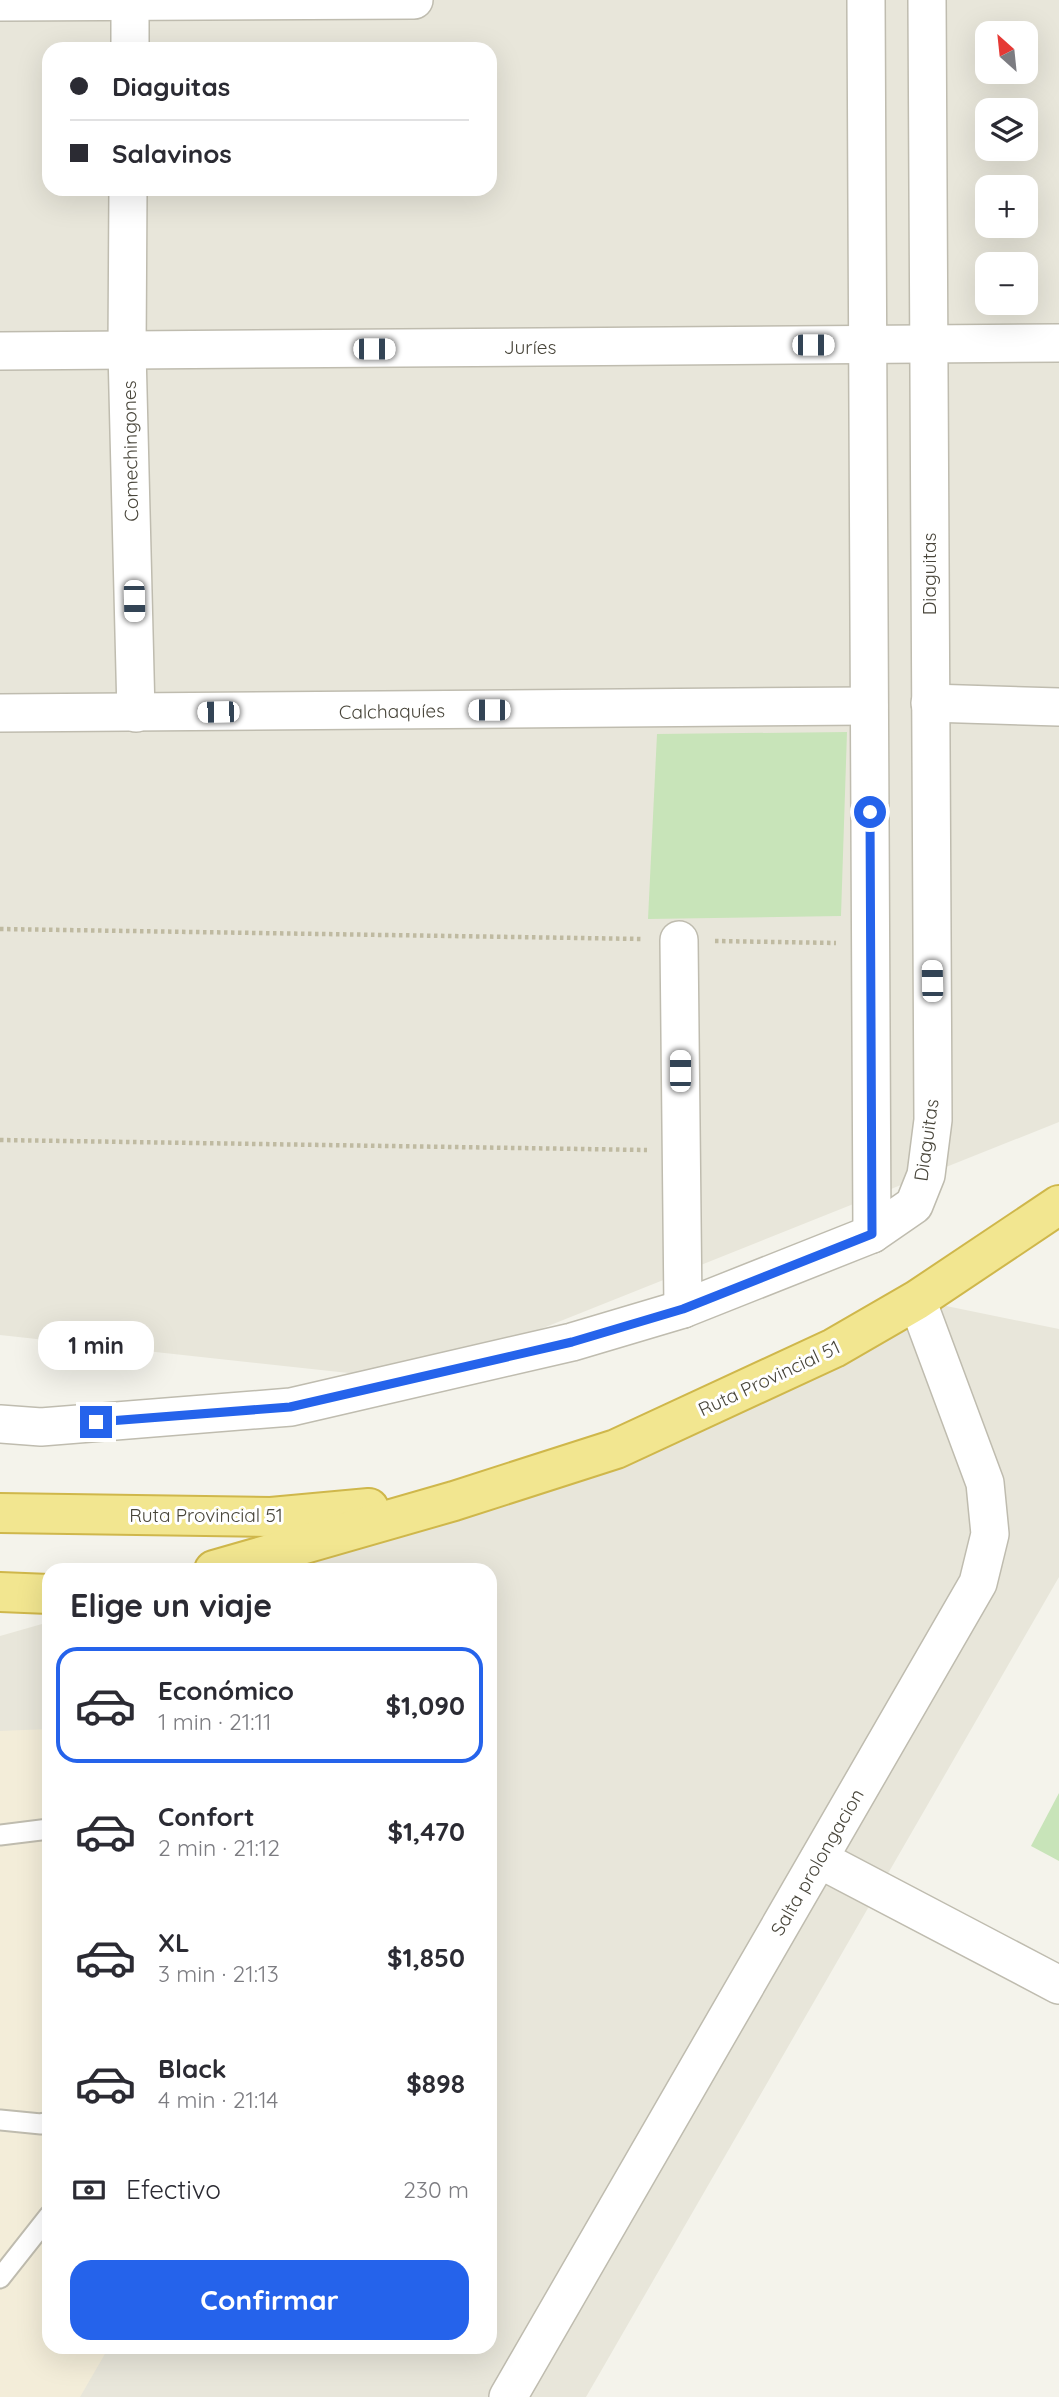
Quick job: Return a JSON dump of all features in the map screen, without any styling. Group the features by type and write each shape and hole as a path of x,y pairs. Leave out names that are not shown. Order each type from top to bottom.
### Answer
{"highway":[{"name":"Ruta Provincial 51","path":"238,1563 454,1501 616,1449 834,1348 917,1300 1059,1205"},
{"name":"Ruta Provincial 51","path":"0,1513 271,1517 454,1501"},
{"path":"0,1592 42,1594"}],"street":[{"path":"0,2 414,0"},
{"path":"866,0 872,1234"},
{"name":"Diaguitas","path":"0,1424 41,1427 290,1407 572,1342 683,1309 872,1234 914,1205 926,1175 933,1120 927,0"},
{"path":"130,1 130,42"},
{"name":"Comechingones","path":"128,196 127,351 136,713"},
{"name":"Juríes","path":"0,351 1059,343"},
{"path":"930,704 1059,707"},
{"name":"Calchaquíes","path":"0,713 869,706"},
{"path":"679,940 683,1309"},
{"name":"Salta prolongacion","path":"508,2397 978,1583 990,1534 985,1483 917,1300"},
{"path":"819,1859 1059,1985"}],"lane":[{"path":"0,1835 42,1830"},
{"path":"0,2120 42,2124"},
{"path":"0,2278 42,2225"}],"path":[{"path":"0,929 870,943"},
{"path":"0,1140 681,1150"}],"shaded area":[{"path":"0,0 1059,0 1059,1122 413,1380 0,1335"},
{"path":"917,1300 1059,1329 1059,1577 586,2397 0,2397 0,1636 42,1624 42,2354 497,2354 497,1563 246,1563 454,1501"},
{"path":"42,1729 42,2354 105,2354 80,2397 0,2397 0,1731"}],"green space":[{"path":"847,732 841,916 648,919 657,734"},
{"path":"1059,1793 1059,1861 1031,1846"}],"route":[{"path":"96,1422 290,1407 572,1342 683,1309 872,1234 870,812"}]}
